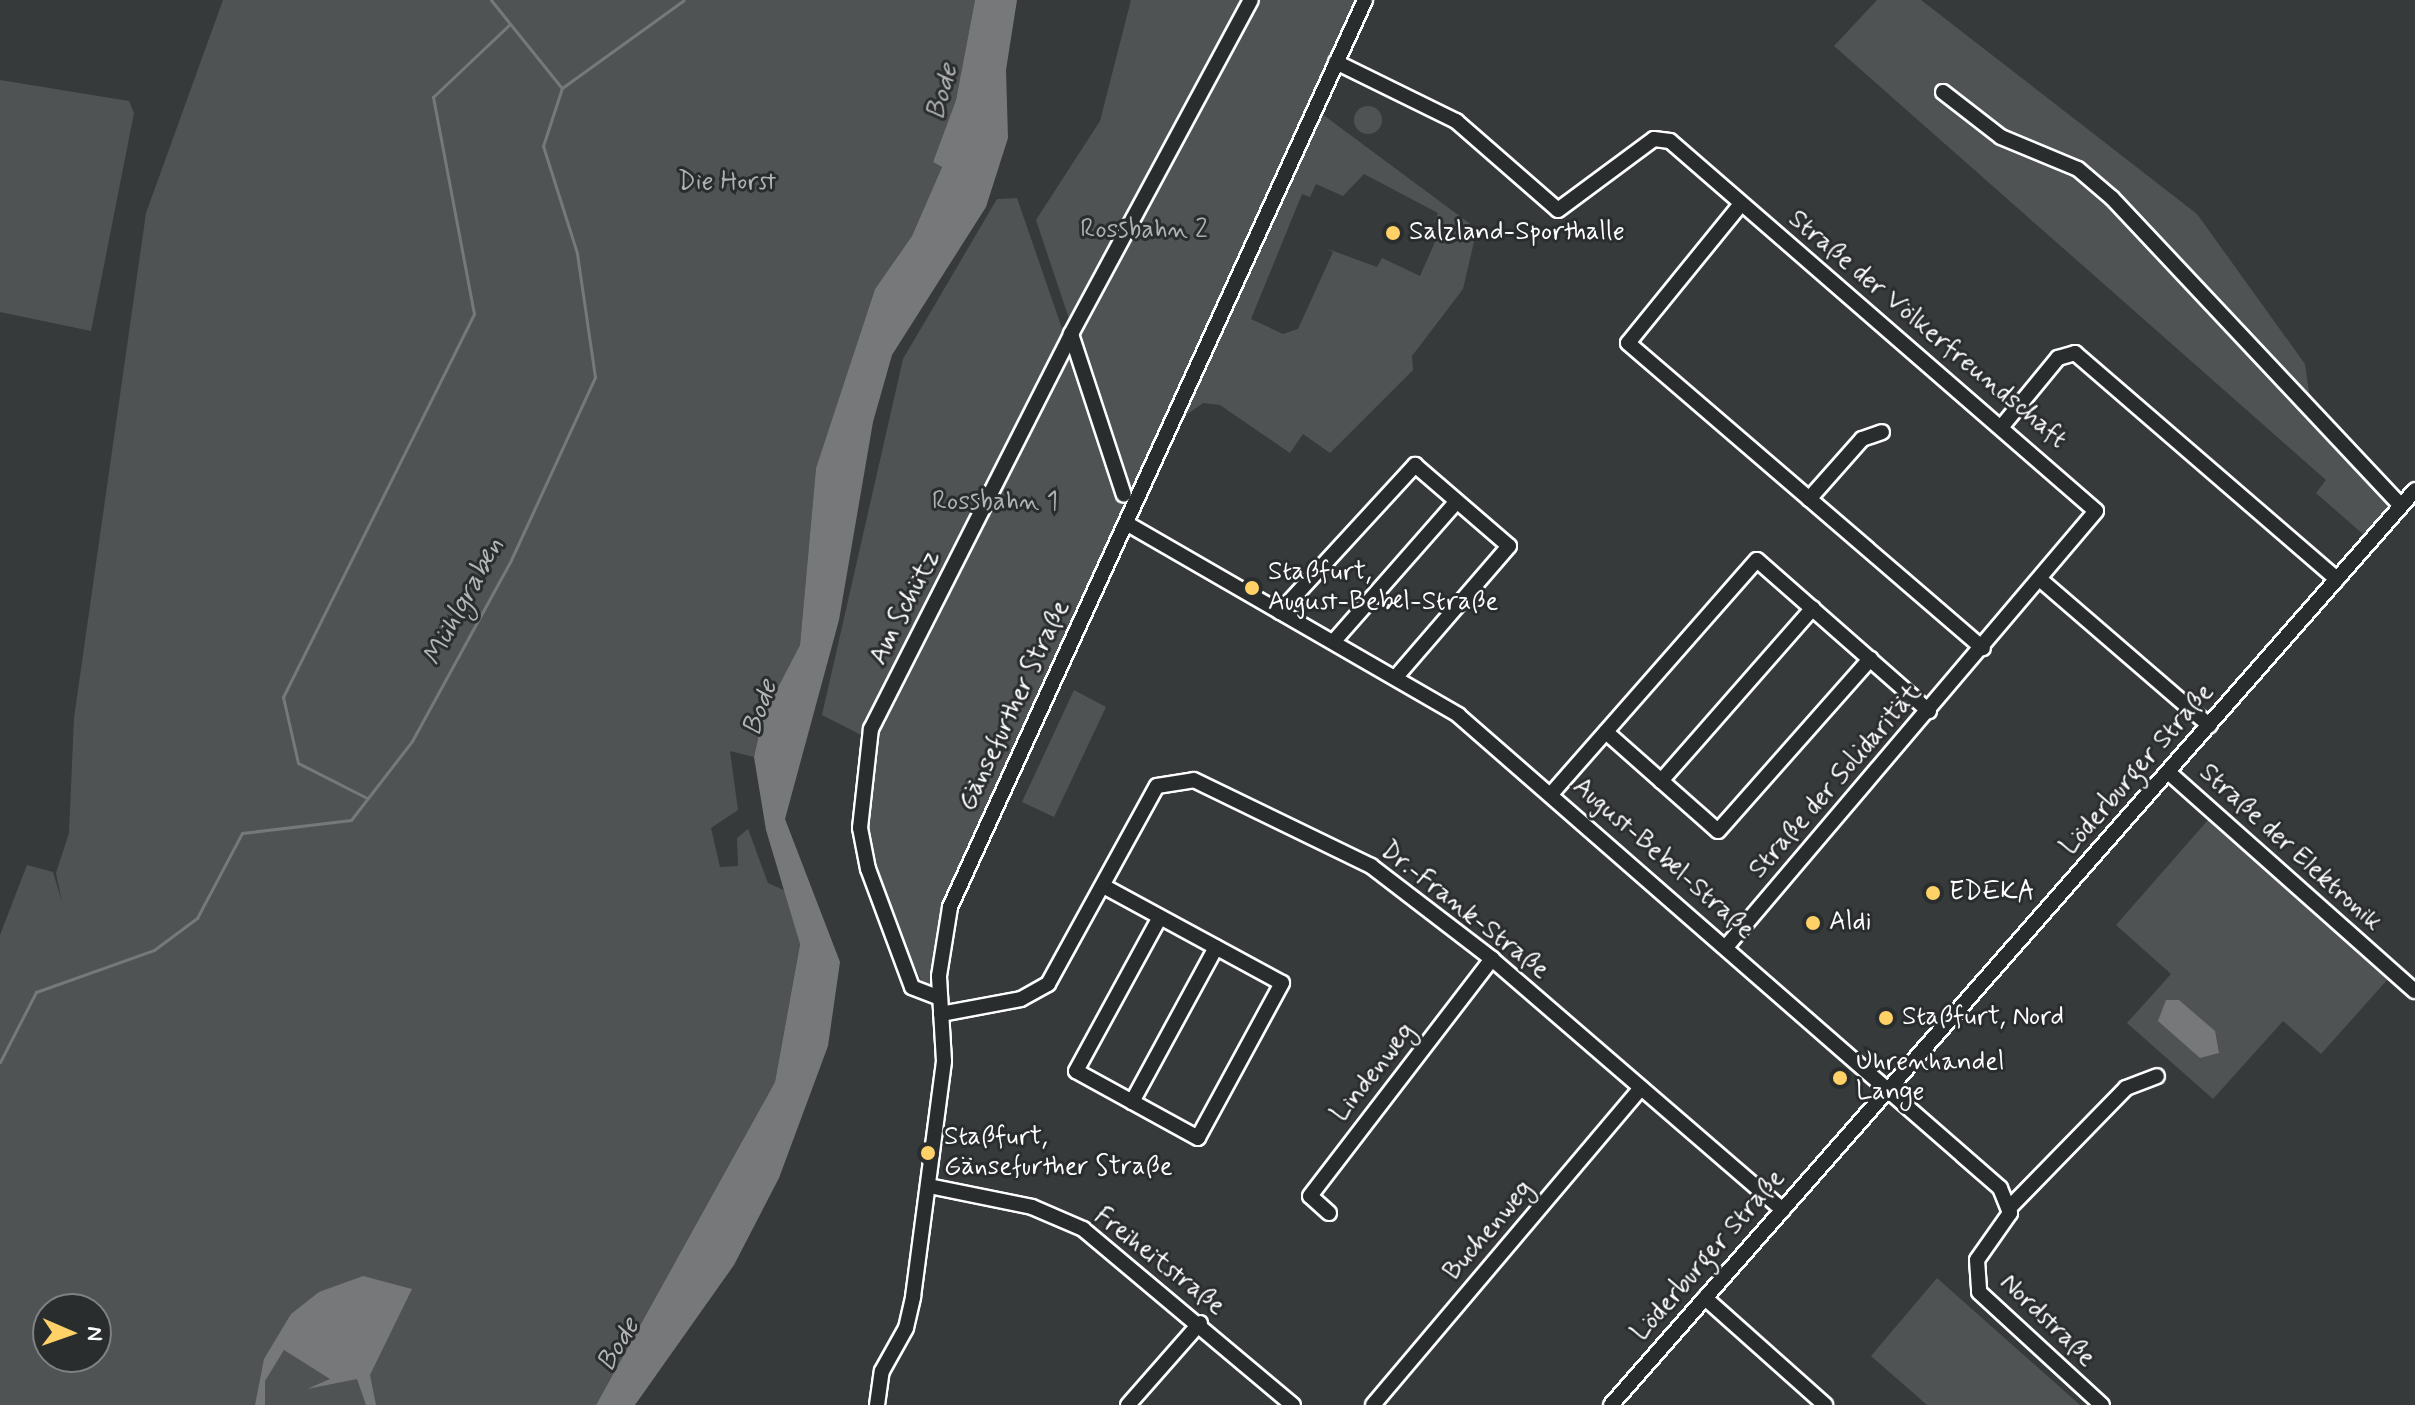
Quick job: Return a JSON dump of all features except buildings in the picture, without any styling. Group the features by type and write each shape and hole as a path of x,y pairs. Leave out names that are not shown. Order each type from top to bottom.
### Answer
{"street":[{"name":"Am Schütz","path":"940,998 912,987 878,899 860,828 861,775 871,729 1071,334 1251,0"},
{"name":"Gänsefurther Straße","path":"877,1405 885,1362 909,1320 929,1186 944,1061 940,998 950,907 1365,0"},
{"path":"1336,62 1456,121 1558,210 1663,138 1741,204 1628,343 1983,648"},
{"path":"1943,92 2001,137 2078,169 2112,198 2401,506"},
{"name":"Straße der Völkerfreundschaft","path":"1741,204 2082,493"},
{"path":"1071,334 1124,495"},
{"path":"2003,425 2058,358 2084,357 2337,579"},
{"path":"1809,499 1862,439 1882,432"},
{"path":"1280,612 1415,465 1509,546 1395,678"},
{"name":"Löderburger Straße","path":"1611,1405 2415,490"},
{"name":"Straße der Solidarität","path":"1726,947 2094,521 2082,493"},
{"path":"1334,641 1456,502"},
{"name":"August-Bebel-Straße","path":"1126,523 1458,715 1552,793 1887,1091"},
{"path":"1552,793 1757,560 1929,711"},
{"path":"2042,581 2209,725"},
{"path":"1661,781 1813,608"},
{"path":"1606,732 1718,831 1870,659"},
{"name":"Straße der Elektronik","path":"2168,772 2415,991"},
{"name":"Dr.-Frank-Straße","path":"941,1014 1039,992 1105,887 1157,786 1194,780 1371,866 1492,959 1783,1210"},
{"path":"1105,887 1282,983 1198,1138 1076,1071 1160,917"},
{"path":"1132,1102 1216,947"},
{"name":"Lindenweg","path":"1329,1213 1310,1196 1492,959"},
{"name":"Nordstraße","path":"2102,1405 1979,1292 1977,1260 2011,1206 2126,1088 2157,1076"},
{"name":"Buchenweg","path":"1373,1405 1641,1088"},
{"path":"1887,1091 2000,1188 2011,1206"},
{"name":"Freiheitstraße","path":"929,1186 1032,1207 1083,1229 1200,1323 1293,1405"},
{"path":"1705,1298 1819,1403"},
{"path":"1128,1405 1200,1323"}],"green space":[{"name":"Die Horst","path":"223,0 975,0 956,100 933,162 942,167 912,236 875,289 816,468 800,645 763,716 754,757 730,751 738,810 711,828 720,867 738,866 737,838 748,829 768,883 786,891 800,943 775,1082 596,1405 0,1405 0,935 27,865 53,872 62,902 56,873 69,833 74,718 146,213"},
{"name":"Rossbahn 2","path":"1131,0 1358,0 1128,495 1036,220 1100,121"},
{"path":"1877,0 1921,0 2197,214 2305,364 2311,406 2392,503 2364,535 2316,493 2326,480 1834,46"},
{"path":"0,80 129,101 134,113 91,331 0,312"},
{"path":"1368,106 1378,110 1382,120 1378,130 1368,134 1358,130 1354,120 1358,110"},
{"path":"1322,114 1477,229 1463,289 1412,356 1413,370 1330,453 1303,434 1290,453 1220,405 1203,403 1182,418","holes":["1364,174 1438,213 1434,222 1442,226 1420,276 1382,258 1377,267 1325,248 1333,252 1298,329 1283,334 1251,319 1302,194 1310,197 1316,184 1343,196"]},
{"name":"Rossbahn 1","path":"1017,198 1124,508 947,893 930,984 924,986 887,908 865,831 871,740 822,715 903,359 997,199"},
{"path":"1074,690 1106,707 1054,817 1022,802"},
{"path":"2208,820 2387,980 2321,1054 2283,1021 2213,1099 2127,1023 2171,974 2116,925"},
{"path":"1937,1278 2080,1405 1927,1405 1871,1356"}],"shaded area":[{"path":"975,0 1017,0 1006,70 1008,138 986,207 892,355 873,422 839,620 785,819 840,962 828,1046 779,1178 734,1265 635,1405 596,1405 775,1082 800,944 766,830 754,757 763,716 800,645 816,468 875,289 912,236 942,167 933,162 956,100"},
{"path":"2166,1000 2179,1000 2215,1031 2219,1053 2200,1058 2158,1021"},
{"path":"363,1276 412,1289 370,1375 376,1405 366,1405 357,1379 307,1389 330,1379 284,1350 265,1381 265,1405 255,1405 264,1359 291,1314 319,1292"}],"waterway":[{"path":"491,0 561,87"},
{"name":"Mühlgraben","path":"0,1062 36,992 154,950 197,918 242,833 351,820 412,741 511,560 595,377 577,253 543,146 562,88 684,0"},
{"path":"367,798 298,763 283,697 474,314 433,97 510,24"}],"place":[{"name":"Salzland-Sporthalle","path":"1393,233"},
{"name":"Staßfurt, August-Bebel-Straße","path":"1252,588"},
{"name":"EDEKA","path":"1933,893"},
{"name":"Aldi","path":"1813,923"},
{"name":"Staßfurt, Nord","path":"1886,1018"},
{"name":"Uhrenhandel Lange","path":"1840,1078"},
{"name":"Staßfurt, Gänsefurther Straße","path":"928,1153"}],"water label":[{"name":"Bode","path":"943,92"},
{"name":"Bode","path":"761,708"},
{"name":"Bode","path":"619,1345"}]}
